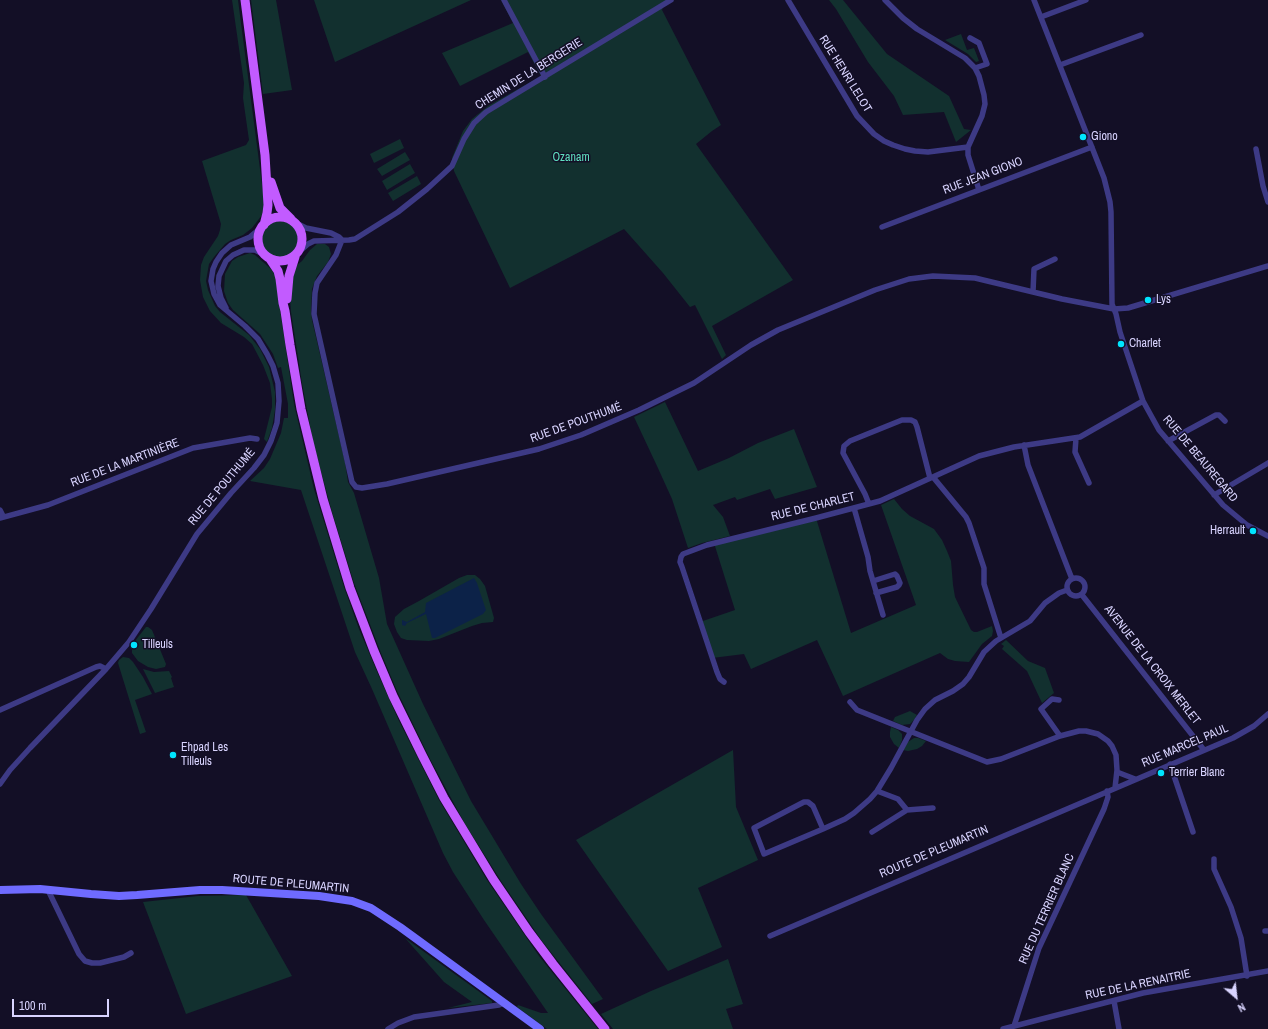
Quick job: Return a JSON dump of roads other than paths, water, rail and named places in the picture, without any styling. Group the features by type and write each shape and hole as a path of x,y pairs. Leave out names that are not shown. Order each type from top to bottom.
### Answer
{"main road":[{"path":"245,0 265,155 268,205 267,213 258,240 259,247 279,275 282,303 285,311 301,409 323,499 353,595 393,696 444,798 489,873 537,943 605,1029"},
{"path":"265,155 271,182 281,210 301,230 303,239 302,247 290,260 281,262 267,257"},
{"path":"262,227 270,220 277,217 285,218 294,222"},
{"path":"285,311 289,276 297,254"},
{"name":"ROUTE DE PLEUMARTIN","path":"0,890 48,890 119,896 200,890 222,890 320,896 352,901 370,908 387,918 540,1029"}],"street":[{"path":"504,0 545,77"},
{"name":"CHEMIN DE LA BERGERIE","path":"297,254 308,244 314,241 354,239 398,212 452,166 464,139 474,123 486,112 671,0"},
{"name":"RUE HENRI LELOT","path":"788,0 791,8 857,116 874,134 893,145 915,151 928,152 968,147"},
{"path":"885,0 903,18 917,29 964,58 975,68 982,84 985,104 982,116 968,147 968,156 979,190"},
{"name":"RUE DE BEAUREGARD","path":"1034,0 1104,178 1110,202 1112,304 1143,401 1157,427 1214,495 1239,519 1268,536"},
{"path":"1041,17 1086,0"},
{"path":"1060,65 1141,35"},
{"path":"970,38 979,43 987,64 975,68"},
{"name":"RUE JEAN GIONO","path":"882,227 1092,147"},
{"path":"1256,148 1268,202"},
{"path":"294,222 306,228 331,233 342,240"},
{"name":"RUE DE POUTHUMÉ","path":"0,784 10,770 106,669 129,642 204,525 260,462 268,448 276,428 279,413 278,383 273,366 258,339 219,303 213,289 212,277 216,262 228,248 235,243 250,237 262,227"},
{"name":"RUE DE POUTHUMÉ","path":"342,240 336,255 317,283 314,314 352,482 359,488 387,484 539,449 581,435 639,410 694,383 750,345 778,330 875,290 899,282 933,276 968,277 1101,308 1114,309 1128,308 1268,266"},
{"name":"RUE DE POUTHUMÉ","path":"228,312 218,289 219,276 224,266 230,258 241,250 252,250 267,257"},
{"path":"1033,292 1034,270 1055,259"},
{"name":"RUE DE CHARLET","path":"724,682 720,679 717,672 680,562 682,556 689,551 707,545 868,504 891,496 974,457 1024,445 1076,438 1087,434 1143,401"},
{"path":"1168,441 1216,415 1220,415 1225,421"},
{"path":"868,504 865,494 843,453 844,446 850,441 902,420 911,420 915,422 931,477 966,517 969,523 984,568 984,584 1001,638"},
{"name":"RUE DE LA MARTINIÈRE","path":"0,510 1,517 48,505 193,448 250,438 257,439"},
{"path":"1076,438 1076,452 1090,484"},
{"path":"1024,445 1028,465 1072,579"},
{"path":"1214,495 1268,463"},
{"path":"854,508 883,615"},
{"path":"873,581 895,574 900,583 897,587 876,593"},
{"path":"1079,578 1084,582 1086,588 1082,595 1077,597 1073,596 1067,590 1068,583 1072,579 1079,578"},
{"path":"823,829 813,806 808,802 804,802 754,828 764,854 823,829 845,819 854,813 870,799 877,790 920,715 925,709 936,700 953,692 963,684 984,652 996,640 1030,622 1047,602 1059,593 1067,590"},
{"name":"AVENUE DE LA CROIX MERLET","path":"1082,595 1204,750"},
{"path":"0,710 96,667 100,666 106,669"},
{"path":"1059,700 1052,699 1041,709 1060,736"},
{"path":"850,702 857,710 987,762 1002,760 1060,736 1079,731 1098,734 1108,741 1114,750 1117,760 1117,772 1114,788"},
{"name":"RUE MARCEL PAUL","path":"1107,791 1245,732 1268,714"},
{"path":"1170,764 1193,832"},
{"path":"1117,772 1135,779"},
{"path":"877,790 898,799 907,810"},
{"name":"ROUTE DE PLEUMARTIN","path":"770,936 1107,791"},
{"name":"RUE DU TERRIER BLANC","path":"1014,1026 1039,948 1104,809 1108,797 1107,791"},
{"path":"872,832 907,810 933,808"},
{"path":"1214,859 1214,869 1231,907 1240,938 1247,976"},
{"path":"48,890 79,954 85,962 100,963 131,953"},
{"name":"RUE DE LA RENAITRIE","path":"1014,1026 1022,1027 1143,993 1247,976 1268,971"},
{"path":"1114,1001 1119,1029"},
{"path":"388,1029 398,1023 414,1017 504,1003"},
{"path":"1003,1029 1014,1026"}],"water":[{"path":"474,578 486,610 483,614 435,638 432,638 426,614 407,623 405,626 402,625 402,620 407,622 425,612 426,603"}],"place":[{"name":"Giono","path":"1083,137"},
{"name":"Lys","path":"1148,300"},
{"name":"Charlet","path":"1121,344"},
{"name":"Herrault","path":"1253,531"},
{"name":"Tilleuls","path":"134,645"},
{"name":"Ehpad Les Tilleuls","path":"173,755"},
{"name":"Terrier Blanc","path":"1161,773"}],"park label":[{"name":"Ozanam","path":"571,158"}]}
